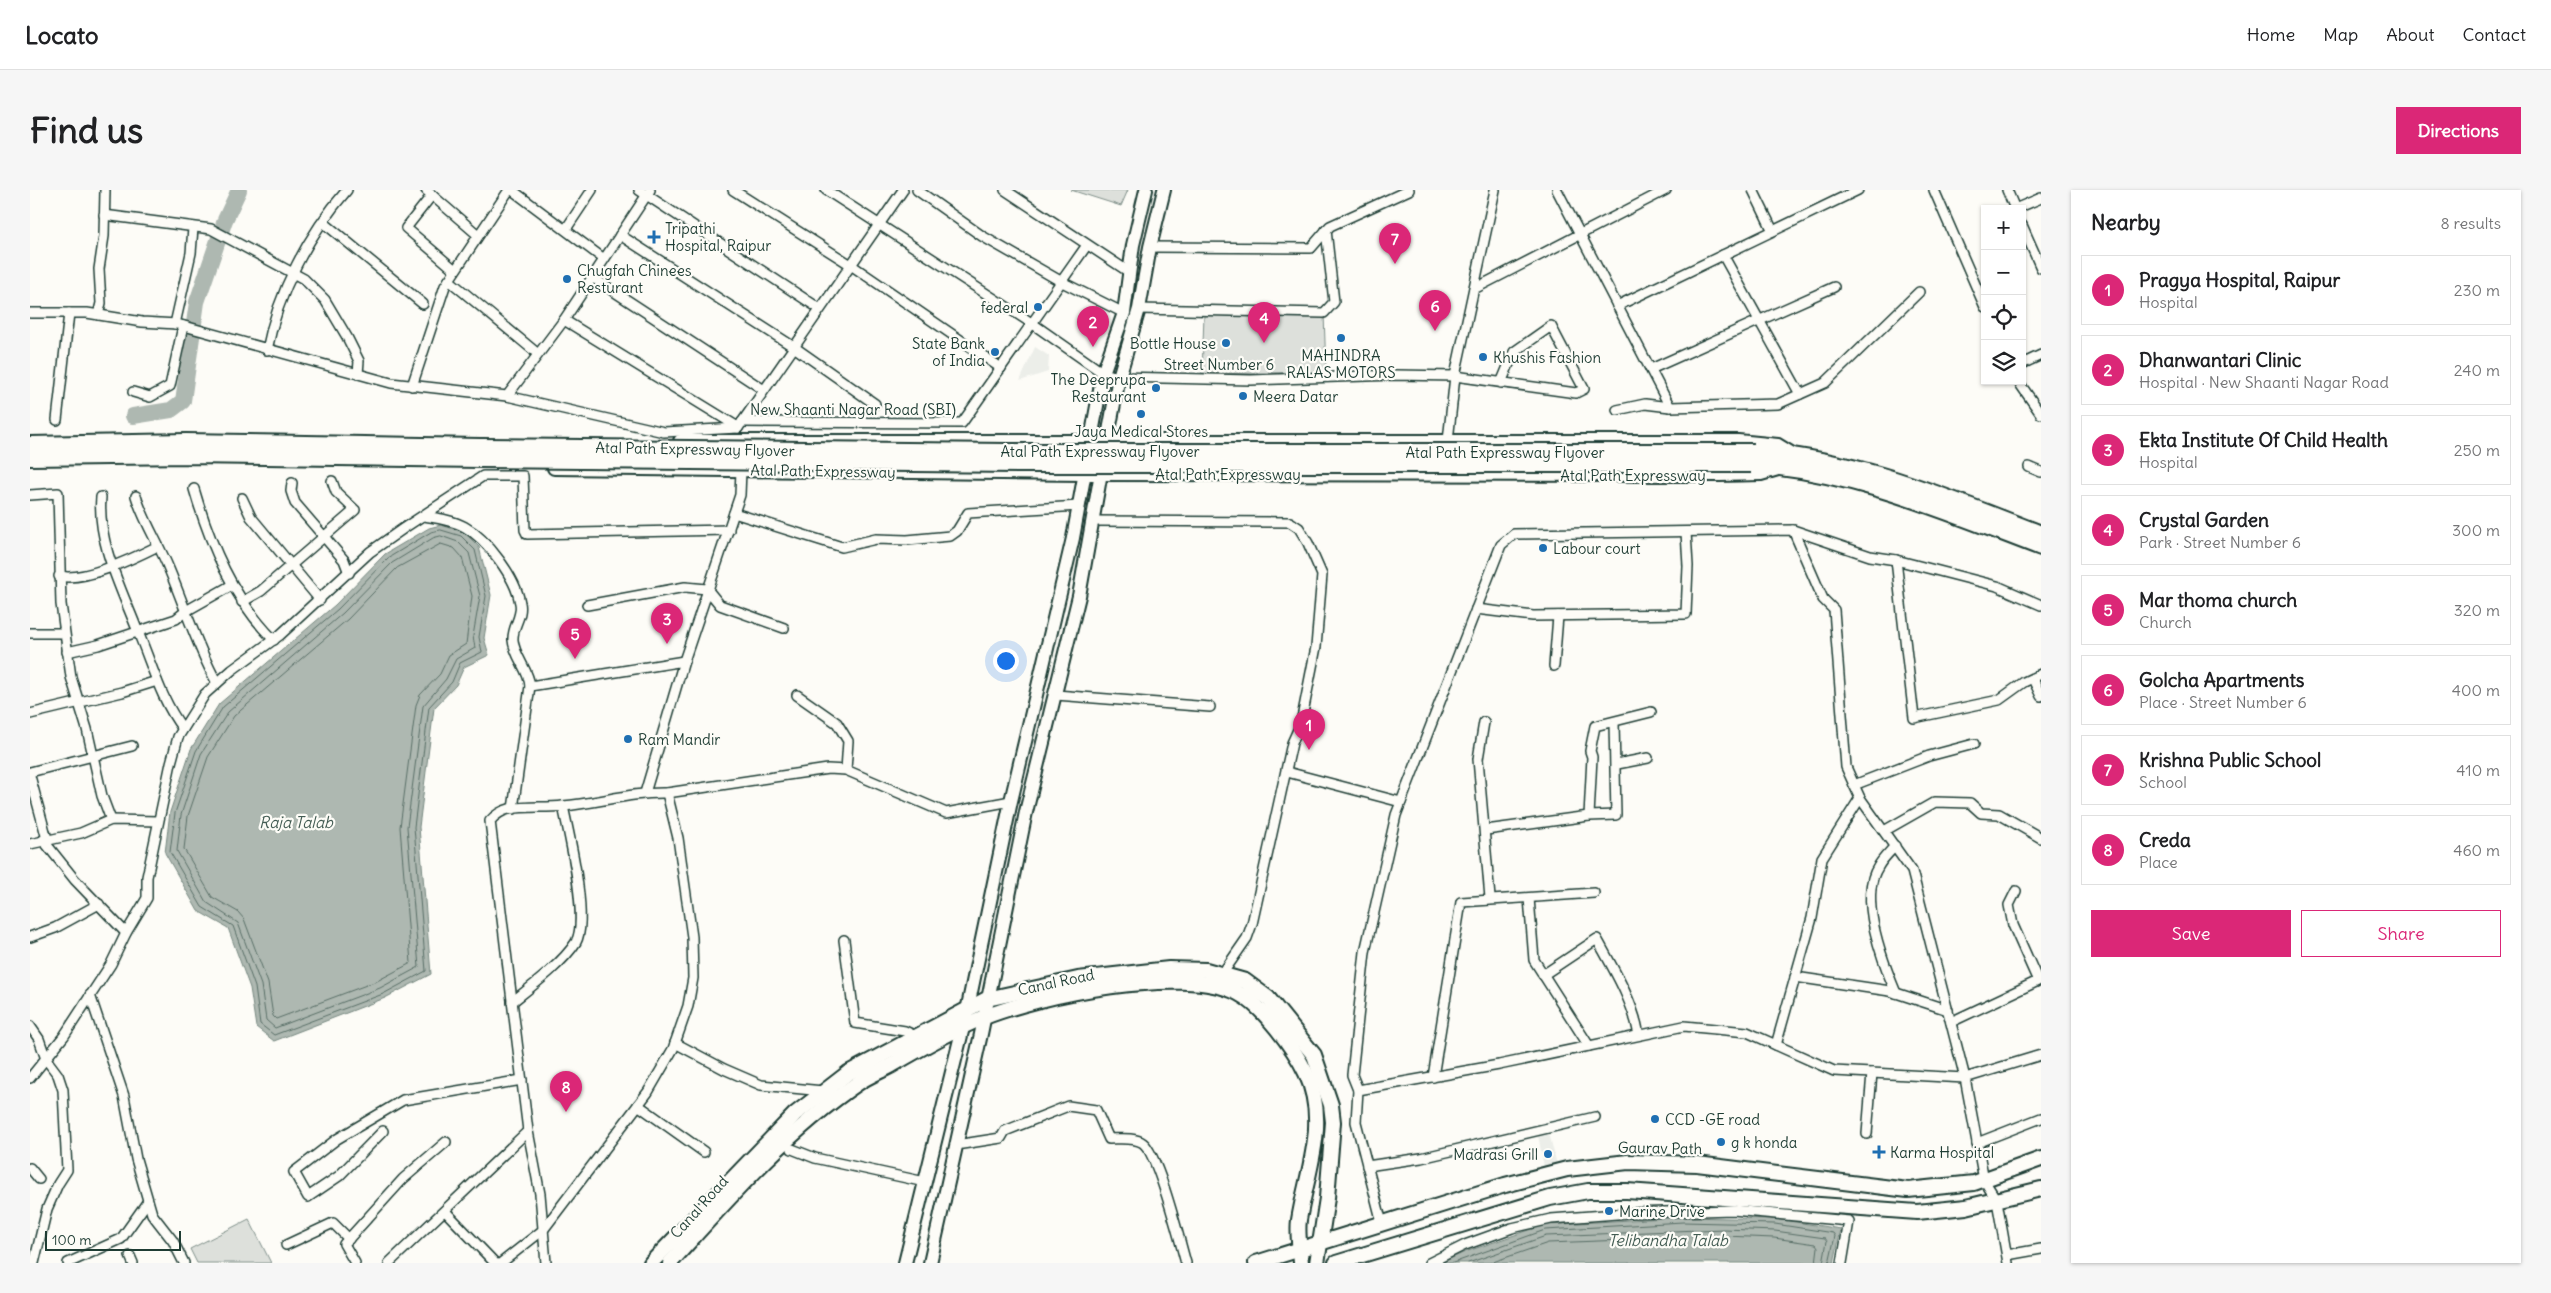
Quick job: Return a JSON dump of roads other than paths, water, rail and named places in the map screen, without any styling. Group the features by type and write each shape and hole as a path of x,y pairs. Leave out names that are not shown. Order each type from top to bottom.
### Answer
{"highway":[{"path":"30,445 145,449"},
{"name":"Atal Path Expressway Flyover","path":"145,449 187,448 480,453 1008,452 1752,458 1792,461"},
{"path":"30,458 145,449"},
{"name":"Atal Path Expressway","path":"1792,461 1875,473 2041,534"},
{"name":"Atal Path Expressway","path":"1792,461 1871,485 2041,547"}],"main road":[{"path":"651,1263 762,1146 823,1091 848,1073 987,999 1078,979 1178,969 1206,970 1219,980 1245,981 1268,998 1314,1055 1323,1079 1333,1122 1327,1198 1318,1263"},
{"name":"Canal Road","path":"670,1263 744,1182 823,1108 860,1081 964,1027 984,1017 1082,991 1219,980 1256,1006 1289,1046 1311,1086 1316,1111 1317,1137 1299,1221 1300,1256"},
{"name":"Gaurav Path","path":"1256,1263 1300,1256 1321,1242 1505,1185 1567,1169 1628,1162 1697,1164 1908,1190 1984,1180 2041,1159"},
{"path":"1336,1263 1374,1257 1550,1198 1588,1192 1627,1191 1917,1212 1966,1207 2041,1189"}],"street":[{"path":"98,315 101,303 99,269 104,236 105,190"},
{"path":"267,350 279,303 291,274 323,222 347,190"},
{"path":"412,386 445,286 510,190 566,229 604,259"},
{"path":"566,229 592,190"},
{"path":"733,190 851,265 1001,368"},
{"path":"826,190 880,223 1033,324 1103,373"},
{"path":"740,425 903,190"},
{"path":"917,190 982,236 1062,282 1124,313"},
{"path":"1005,190 1129,272"},
{"path":"906,1263 964,1027 1011,801 1073,538 1103,373 1124,313 1129,272 1146,190"},
{"path":"930,1263 984,1017 1026,812 1056,694 1090,540 1119,377 1139,309 1150,247 1164,190"},
{"path":"1150,247 1311,248 1330,226 1409,190"},
{"path":"1448,441 1455,376 1495,190"},
{"path":"1557,190 1670,407"},
{"path":"1474,289 1666,190"},
{"path":"1753,190 1772,231"},
{"path":"1617,306 1858,190"},
{"path":"1934,190 1981,298"},
{"path":"2007,190 2013,205"},
{"path":"455,270 406,228 429,192 478,235"},
{"path":"507,396 564,320 620,235 645,192 820,309"},
{"path":"2024,205 2041,198"},
{"path":"104,215 211,229 272,261 291,274 304,279 325,300 359,361 358,374"},
{"path":"323,222 423,304"},
{"path":"133,392 150,397 170,386 192,246 193,228"},
{"path":"1139,309 1324,313 1334,302 1326,230"},
{"path":"2026,234 2041,268"},
{"path":"620,235 794,347 874,404"},
{"name":"New Shaanti Nagar Road (SBI)","path":"740,425 962,423 1087,245"},
{"path":"1723,254 1758,321 1800,394"},
{"path":"592,277 764,390"},
{"path":"449,280 538,354"},
{"path":"1651,369 1834,287"},
{"path":"1617,410 1645,404 1670,407 1778,404 1825,383 1918,292"},
{"path":"30,313 98,315 179,325 358,374 412,386 507,396 664,432 740,425"},
{"path":"57,420 69,313"},
{"path":"564,320 740,425"},
{"name":"Street Number 6","path":"1103,373 1119,377 1251,380 1396,375 1455,376 1501,383 1576,393 1584,389 1551,326 1514,352 1501,383"},
{"path":"2026,362 2041,355"},
{"path":"2021,385 2041,414"},
{"name":"Atal Path Expressway","path":"503,441 1738,441 1778,444 1792,461 1760,474 1719,475 1085,474 532,468 403,452 503,441"},
{"path":"2029,467 2041,472"},
{"path":"645,793 684,661 740,495 741,470"},
{"path":"30,1078 64,1036 111,964 126,933 147,898 147,876 171,763 183,729 204,694 274,640 350,573 370,552 483,476 523,476 525,530 527,534 729,530"},
{"path":"242,602 261,591 291,567 355,510 336,492 332,481"},
{"path":"292,483 291,491 295,503 344,560 350,573"},
{"path":"194,489 217,553 232,585 254,620 274,640"},
{"path":"30,495 58,493 59,576 64,633 71,677 102,796 111,820"},
{"path":"136,496 141,513 158,546 206,662 217,683"},
{"path":"101,497 105,541 113,566 164,700 183,729"},
{"path":"242,498 251,517 320,600"},
{"path":"734,513 842,547 876,539 907,540 950,536 957,531 968,513 1079,506"},
{"path":"424,516 464,526 482,539 508,575 520,601 521,612 513,631 513,642 528,674 530,686 513,809"},
{"path":"1093,521 1290,522 1299,528 1316,558 1322,575 1316,648 1301,723 1292,743 1288,772 1252,924 1248,938 1219,980"},
{"path":"1793,530 1823,599 1834,610 1846,767 1860,798 1912,870 1965,1078 1984,1180 1997,1201 2008,1259 2041,1249"},
{"path":"1382,1223 1356,1122 1358,1090 1352,1076 1365,952 1396,815 1501,545 1514,534 1793,530 1870,556 1896,560 1997,586 2041,605"},
{"path":"1476,609 1533,616 1686,614 1688,566 1686,532"},
{"path":"1073,538 1090,540"},
{"path":"59,576 68,578 113,566 158,546"},
{"path":"1896,560 1914,718 2000,700 2024,682 2041,674"},
{"path":"67,652 98,645 176,619 186,611 232,585"},
{"path":"587,605 685,587 708,590 720,605 784,628"},
{"path":"1554,666 1558,616"},
{"path":"30,634 64,633"},
{"path":"530,686 684,661"},
{"path":"2033,679 2041,696"},
{"path":"30,714 122,692 157,681"},
{"path":"1056,694 1210,706"},
{"path":"797,695 837,723 848,740 846,770"},
{"path":"1589,816 1592,757 1590,751 1595,726 1614,723 1651,712"},
{"path":"1484,722 1478,759 1486,830 1490,898"},
{"path":"1486,830 1616,814 1614,723"},
{"path":"1854,785 1929,756 1974,744"},
{"path":"30,772 132,746"},
{"path":"1616,764 1648,758"},
{"path":"546,1263 540,1194 528,1131 490,821 496,814 513,809 563,806 617,799 645,793 667,793 828,769 846,770 946,813 1011,801"},
{"path":"1288,772 1401,802"},
{"path":"30,776 45,839 99,904 126,933"},
{"path":"501,1263 543,1230 638,1105 675,1043 688,1006 693,978 692,937 678,838 667,793"},
{"path":"1776,1045 1812,918 1822,858 1860,798"},
{"path":"1884,831 1935,802 1970,803 1981,813 1999,814 2041,838"},
{"path":"512,1002 567,953 576,942 580,931 581,917 576,878 563,806"},
{"path":"30,844 45,839 81,833 111,820 158,821"},
{"path":"1895,846 1876,868 1871,891 1873,928 1884,964 1896,993"},
{"path":"1951,1022 2038,981 2013,925 2009,905 2016,891"},
{"path":"1433,1077 1461,902 1490,898 1529,898 1594,893"},
{"path":"1529,898 1534,960 1589,1046"},
{"path":"30,937 55,928 99,904"},
{"path":"1543,975 1597,939 1617,974 1636,1019 1638,1035"},
{"path":"844,940 855,1023 905,1031 916,1036"},
{"path":"1794,977 1896,993 1948,1010"},
{"path":"90,996 124,1096 136,1159 152,1214 173,1241 184,1263"},
{"path":"30,1026 39,1039 46,1059 58,1075 63,1090 67,1170 58,1184 47,1209 34,1263"},
{"path":"1358,1090 1433,1077 1684,1026 1746,1032 1834,1070 1965,1078 2041,1055"},
{"path":"675,1043 724,1069 761,1085 823,1091"},
{"path":"1867,1134 1872,1073"},
{"path":"383,1131 339,1176 308,1197 294,1172 337,1139 404,1100 522,1080"},
{"path":"638,1105 704,1152"},
{"path":"956,1145 1001,1138 1005,1131 1068,1106 1096,1110 1109,1139 1139,1140 1145,1144 1164,1185 1186,1263"},
{"path":"1368,1166 1420,1158 1595,1117"},
{"path":"1977,1143 2041,1118"},
{"path":"390,1263 528,1131"},
{"path":"355,1263 344,1244 403,1179 446,1142"},
{"path":"792,1149 815,1158 925,1182"},
{"path":"30,1168 39,1179"},
{"path":"68,1263 121,1239 148,1201"},
{"path":"1429,1263 1465,1245 1512,1228 1551,1219 1630,1213 1733,1210 1849,1221 1842,1263"},
{"path":"445,1211 495,1263"},
{"path":"286,1246 333,1223 349,1239"}],"water":[{"name":"Raja Talab","path":"441,525 464,532 479,547 491,595 484,638 489,655 464,667 456,685 434,708 419,827 431,974 385,998 274,1041 256,1027 250,988 228,928 198,911 165,853 170,812 191,749 219,704 335,605 385,554 429,528"},
{"name":"Telibandha Talab","path":"1683,1217 1776,1219 1841,1229 1834,1263 1441,1263 1465,1252 1544,1225"}],"waterway":[{"path":"133,416 171,410 183,401 197,302 225,220 239,190"}],"place":[{"name":"Tripathi Hospital, Raipur","path":"654,237"},
{"name":"Krishna Public School","path":"1395,264"},
{"name":"Chugfah Chinees Resturant","path":"567,279"},
{"name":"federal","path":"1038,307"},
{"name":"Golcha Apartments","path":"1435,331"},
{"name":"MAHINDRA RALAS MOTORS","path":"1341,338"},
{"name":"Bottle House","path":"1226,343"},
{"name":"Crystal Garden","path":"1264,343"},
{"name":"Dhanwantari Clinic","path":"1093,347"},
{"name":"State Bank of India","path":"995,352"},
{"name":"Khushis Fashion","path":"1483,357"},
{"name":"The Deeprupa Restaurant","path":"1156,388"},
{"name":"Meera Datar","path":"1243,396"},
{"name":"Jaya Medical Stores","path":"1141,414"},
{"name":"Labour court","path":"1543,548"},
{"name":"Ekta Institute Of Child Health","path":"667,644"},
{"name":"Mar thoma church","path":"575,659"},
{"name":"Ram Mandir","path":"628,739"},
{"name":"Pragya Hospital, Raipur","path":"1309,750"},
{"name":"Creda","path":"566,1112"},
{"name":"CCD -GE road","path":"1655,1119"},
{"name":"g k honda","path":"1721,1142"},
{"name":"Karma Hospital","path":"1879,1152"},
{"name":"Madrasi Grill","path":"1548,1154"},
{"name":"Marine Drive","path":"1609,1211"}]}
